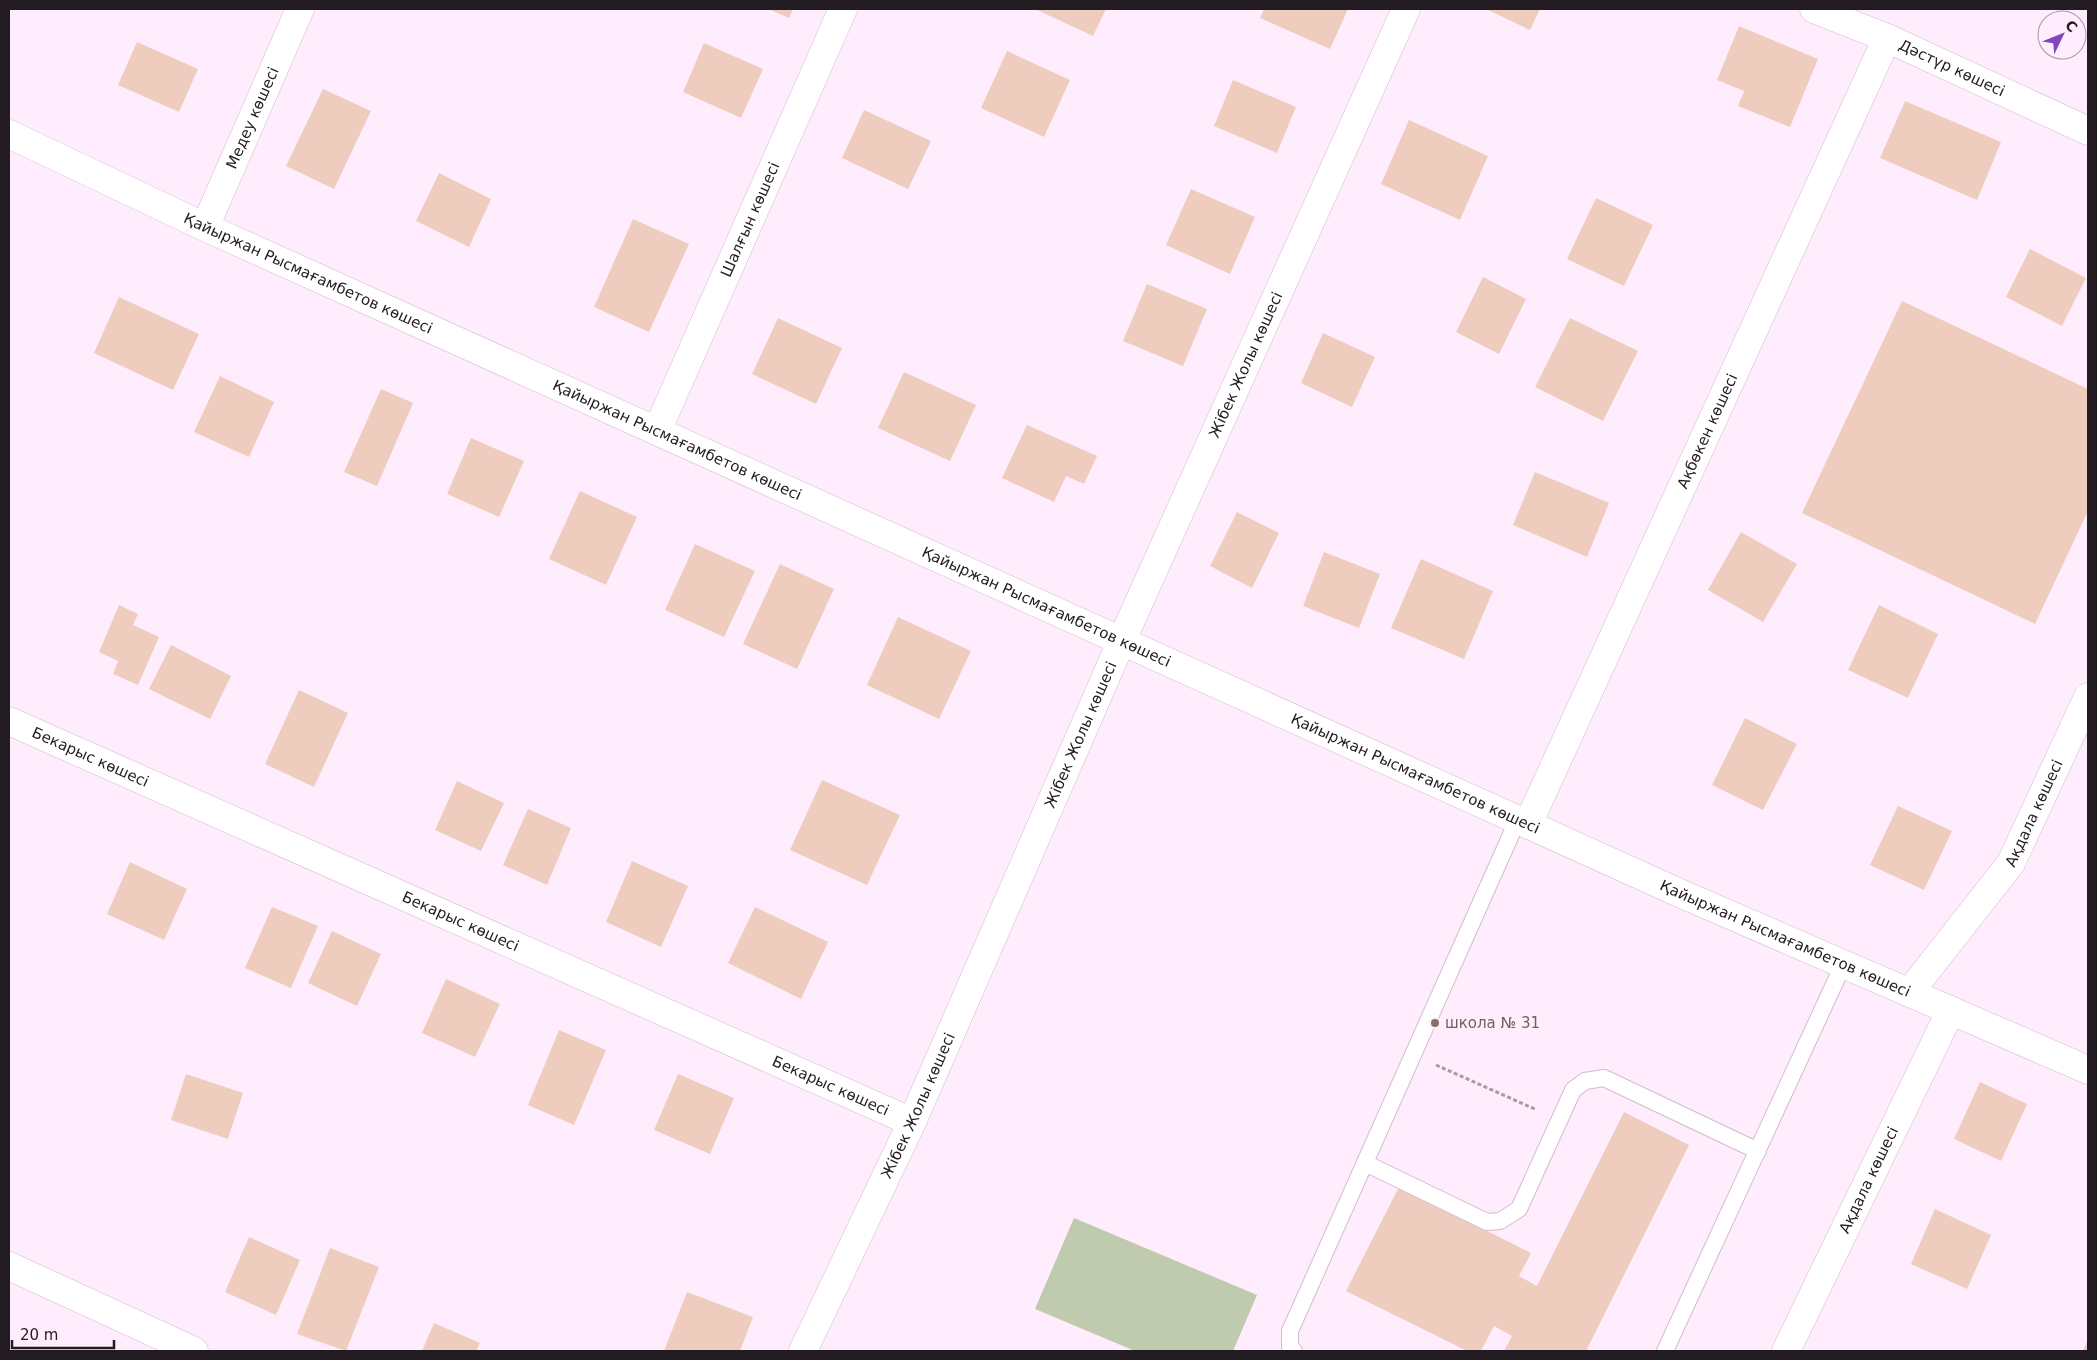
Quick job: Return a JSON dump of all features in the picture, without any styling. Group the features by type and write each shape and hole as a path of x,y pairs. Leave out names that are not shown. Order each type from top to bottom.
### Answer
{"street":[{"name":"Медеу көшесі","path":"205,227 300,9"},
{"name":"Шалғын көшесі","path":"657,431 843,9"},
{"name":"Жібек Жолы көшесі","path":"804,1351 912,1122 1122,640 1406,9"},
{"name":"Дәстүр көшесі","path":"1814,9 1887,38 2088,131"},
{"name":"Ақбөкен көшесі","path":"1523,821 1887,38"},
{"name":"Қайыржан Рысмағамбетов көшесі","path":"9,134 205,227 1523,821 1843,965 2088,1070"},
{"name":"Ақдала көшесі","path":"1909,993 2011,863 2088,697"},
{"name":"Бекарыс көшесі","path":"9,720 912,1122"},
{"name":"Ақдала көшесі","path":"1786,1351 1951,1010"},
{"path":"9,1266 194,1351"}],"lane":[{"path":"1294,1351 1290,1347 1290,1331 1413,1055 1523,821"},
{"path":"1665,1351 1843,965"},
{"path":"1365,1163 1487,1222 1500,1221 1519,1209 1558,1119 1573,1090 1586,1081 1604,1078 1758,1151"}],"path":[{"path":"1413,1055 1558,1119"}],"green space":[{"path":"1074,1218 1257,1295 1233,1351 1135,1351 1035,1309"}],"building":[{"path":"768,9 793,9 789,18"},
{"path":"1035,9 1106,9 1093,36"},
{"path":"1264,9 1348,9 1330,49 1260,18"},
{"path":"1486,9 1540,9 1530,30"},
{"path":"1739,26 1818,59 1790,127 1738,106 1744,91 1717,80"},
{"path":"137,42 198,69 179,112 118,85"},
{"path":"704,43 763,69 741,118 683,92"},
{"path":"1007,51 1070,80 1044,137 981,108"},
{"path":"1233,80 1296,107 1277,153 1214,126"},
{"path":"323,89 371,111 334,189 286,166"},
{"path":"1905,101 2001,142 1977,200 1880,158"},
{"path":"864,110 931,141 908,189 842,158"},
{"path":"1409,120 1488,156 1460,220 1381,184"},
{"path":"439,173 491,199 469,247 416,221"},
{"path":"1191,189 1255,217 1230,274 1166,245"},
{"path":"1596,198 1653,225 1624,286 1567,259"},
{"path":"633,219 689,244 649,332 594,307"},
{"path":"2030,249 2086,278 2062,326 2006,297"},
{"path":"1483,277 1526,299 1499,354 1456,332"},
{"path":"1147,284 1207,309 1183,366 1123,341"},
{"path":"119,297 199,334 173,390 94,353"},
{"path":"1902,301 2088,389 2088,511 2035,624 1802,513"},
{"path":"778,318 842,348 816,404 752,374"},
{"path":"1570,318 1638,351 1603,421 1535,387"},
{"path":"1323,333 1375,357 1352,407 1301,383"},
{"path":"904,372 976,405 950,461 878,428"},
{"path":"220,376 274,402 249,457 194,432"},
{"path":"381,389 413,403 377,486 344,472"},
{"path":"1027,425 1097,456 1084,484 1066,476 1054,502 1002,478"},
{"path":"471,438 524,461 499,517 447,494"},
{"path":"1535,472 1609,503 1587,557 1513,525"},
{"path":"580,491 637,517 606,585 549,559"},
{"path":"1237,512 1279,533 1252,588 1210,566"},
{"path":"1741,532 1797,564 1763,622 1708,590"},
{"path":"695,544 755,571 724,637 665,610"},
{"path":"1324,552 1380,574 1359,628 1303,606"},
{"path":"1421,559 1493,591 1464,659 1391,628"},
{"path":"780,564 834,589 797,669 743,644"},
{"path":"119,605 138,614 133,625 159,637 138,685 113,674 118,661 99,652"},
{"path":"1879,605 1938,634 1908,698 1848,670"},
{"path":"898,617 971,651 939,719 867,685"},
{"path":"171,645 231,676 210,719 149,689"},
{"path":"299,690 348,713 314,787 265,764"},
{"path":"1745,718 1797,744 1763,810 1712,785"},
{"path":"822,780 900,815 867,885 790,850"},
{"path":"457,781 504,803 481,851 435,830"},
{"path":"1898,806 1952,831 1924,890 1870,865"},
{"path":"528,809 571,828 547,885 503,865"},
{"path":"632,861 688,886 661,947 606,922"},
{"path":"130,862 187,889 164,940 107,914"},
{"path":"272,907 318,926 291,988 245,968"},
{"path":"755,907 828,942 801,999 728,963"},
{"path":"332,931 381,954 357,1006 308,983"},
{"path":"446,979 500,1004 475,1057 422,1033"},
{"path":"559,1030 606,1050 574,1125 528,1105"},
{"path":"186,1074 243,1093 228,1139 171,1120"},
{"path":"678,1074 734,1098 710,1154 654,1130"},
{"path":"1980,1082 2027,1104 2001,1161 1954,1139"},
{"path":"1624,1112 1689,1145 1586,1351 1504,1351 1512,1336 1494,1326 1481,1351 1467,1351 1346,1291 1399,1187 1531,1253 1519,1276 1537,1286"},
{"path":"1935,1209 1991,1235 1967,1289 1911,1264"},
{"path":"249,1237 300,1260 276,1315 225,1292"},
{"path":"330,1248 379,1267 346,1351 297,1334"},
{"path":"687,1292 753,1317 740,1351 664,1351"},
{"path":"434,1323 480,1343 476,1351 422,1351"},
{"path":"2088,1339 2088,1351 2083,1351"}],"place":[{"name":"школа № 31","path":"1435,1023"}]}
